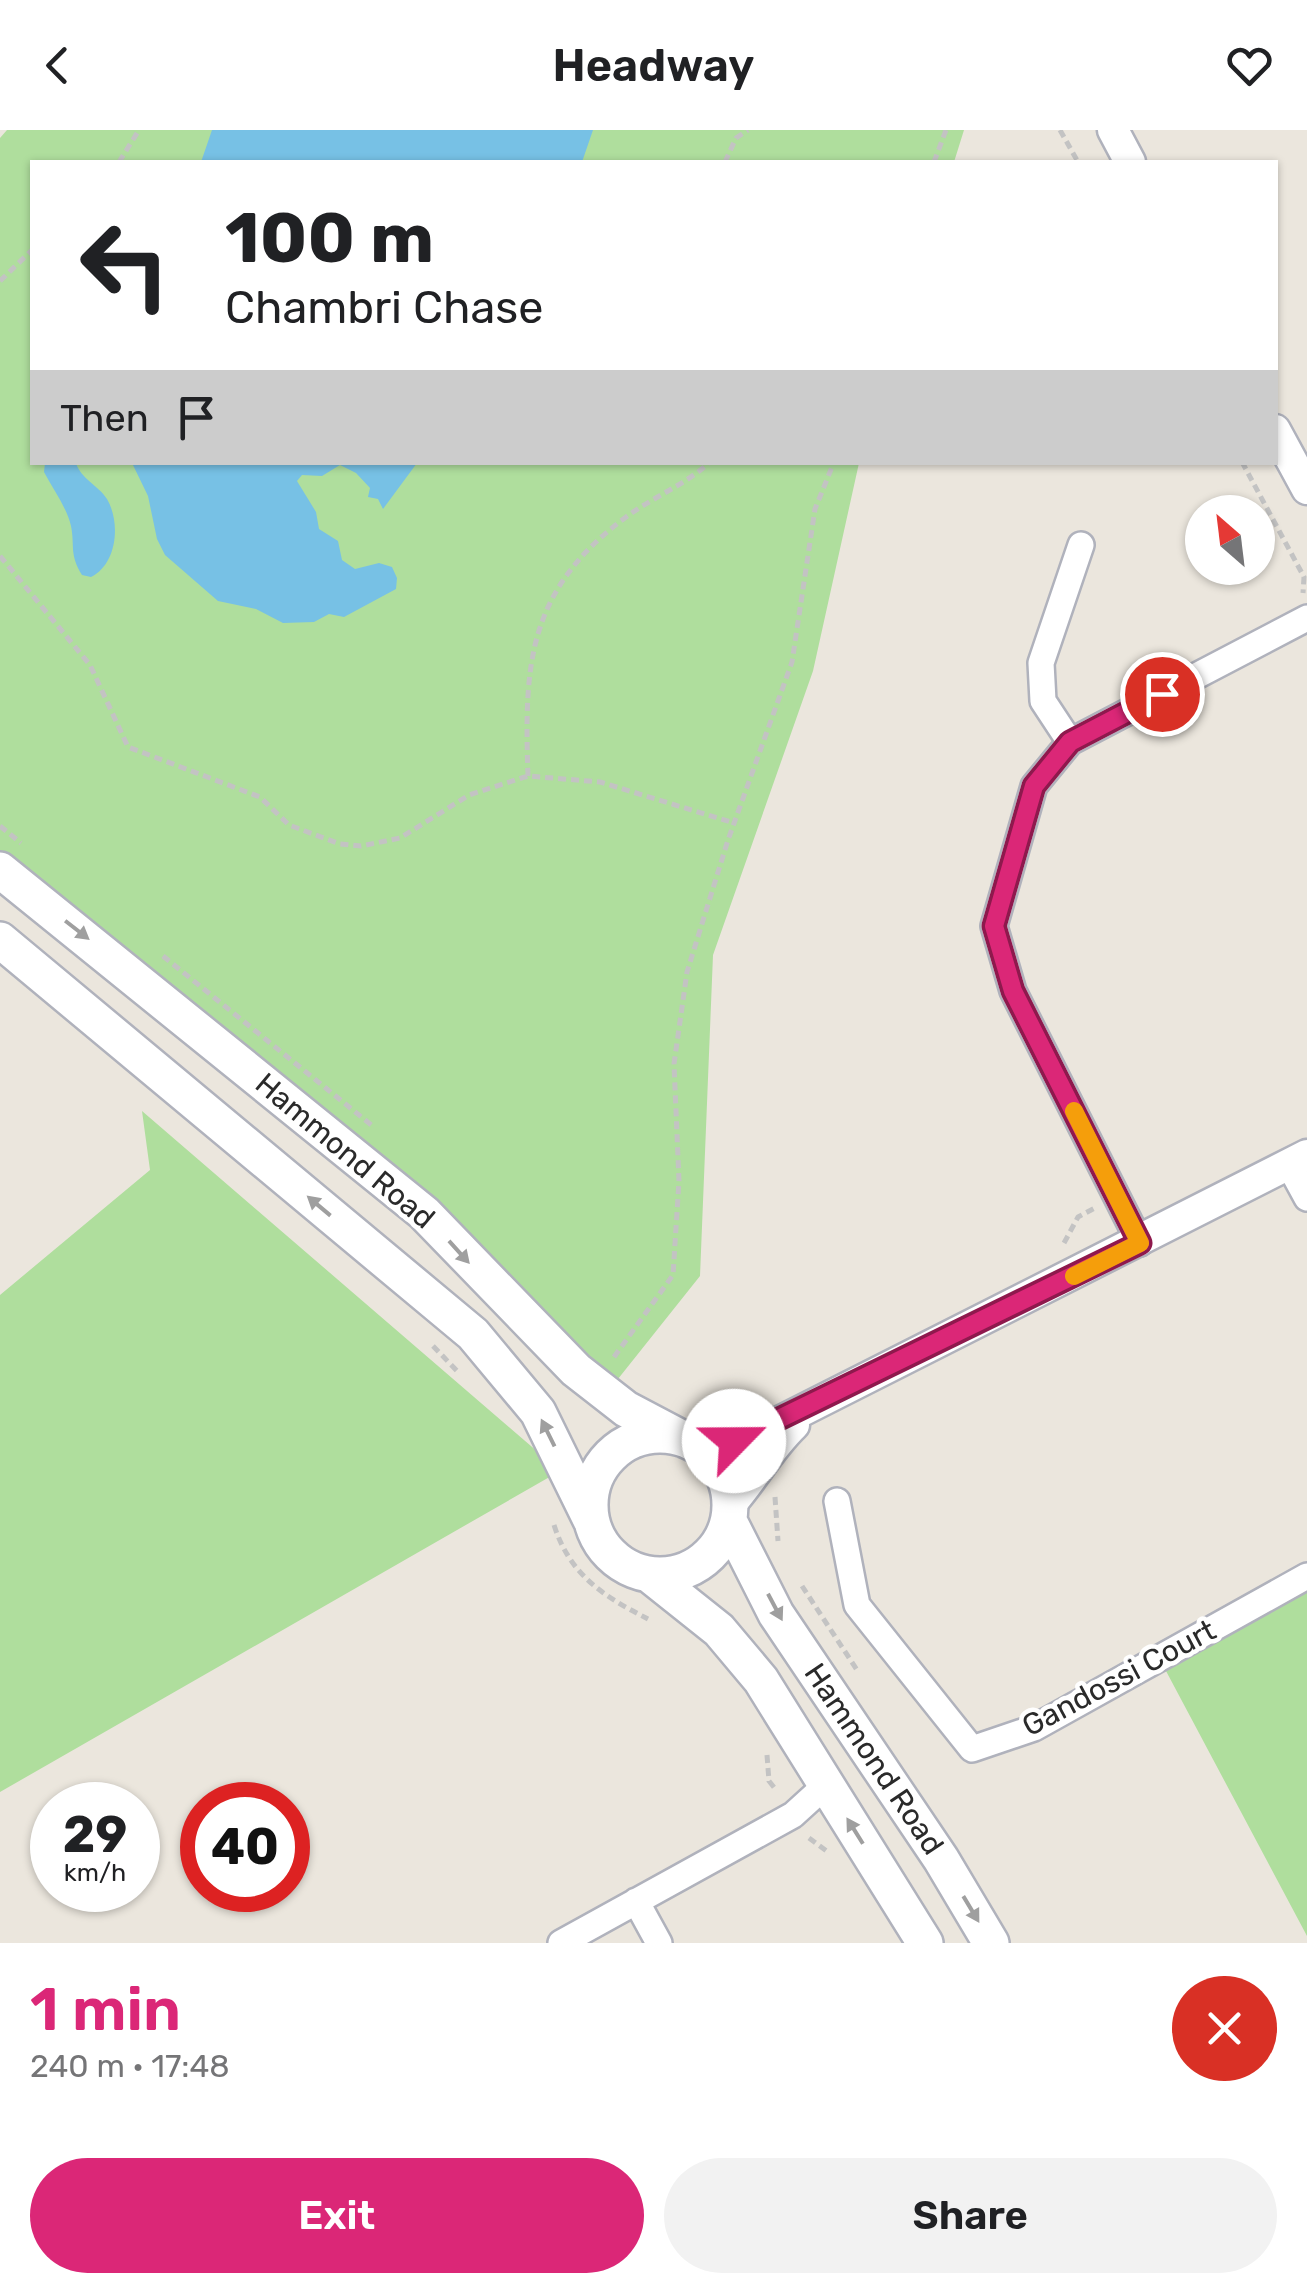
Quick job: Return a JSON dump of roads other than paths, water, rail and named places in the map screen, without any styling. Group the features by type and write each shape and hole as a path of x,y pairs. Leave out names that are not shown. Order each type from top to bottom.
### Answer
{"main road":[{"name":"Hammond Road","path":"0,870 424,1213 495,1291 593,1383 626,1410 687,1440"},
{"name":"Hammond Road","path":"0,940 473,1334 538,1412 591,1520"},
{"path":"657,1435 687,1440 720,1468 730,1513 708,1557 671,1575 650,1576 612,1557 591,1520 590,1496 597,1473 612,1453 633,1440 657,1435"},
{"name":"Hammond Road","path":"730,1513 776,1614 941,1859 991,1943"},
{"name":"Hammond Road","path":"650,1576 719,1630 761,1680 924,1943"}],"street":[{"path":"1113,130 1129,160"},
{"path":"1278,436 1307,489"},
{"path":"1070,742 1043,701 1041,663 1081,545"},
{"path":"1140,1243 1013,991 994,926 1034,786 1070,742 1296,624"},
{"path":"687,1440 734,1441 814,1406 1298,1160 1307,1198"},
{"path":"730,1513 770,1449 814,1406"},
{"name":"Gandossi Court","path":"837,1501 857,1605 972,1749 1034,1728 1307,1576"},
{"path":"561,1943 793,1814 826,1785"},
{"path":"636,1901 659,1943"}],"water":[{"path":"212,130 593,130 583,160 202,160"},
{"path":"45,465 77,465 107,499 114,519 114,542 106,563 91,577 82,575 75,561 69,519 44,472"},
{"path":"133,465 340,465 322,476 302,475 297,481 316,512 319,529 338,541 342,560 355,569 379,563 392,567 396,589 344,617 329,614 314,622 283,623 256,609 218,601 165,555 157,539 148,496"},
{"path":"340,465 416,465 383,509 378,499 368,497 370,488 356,473"}]}
